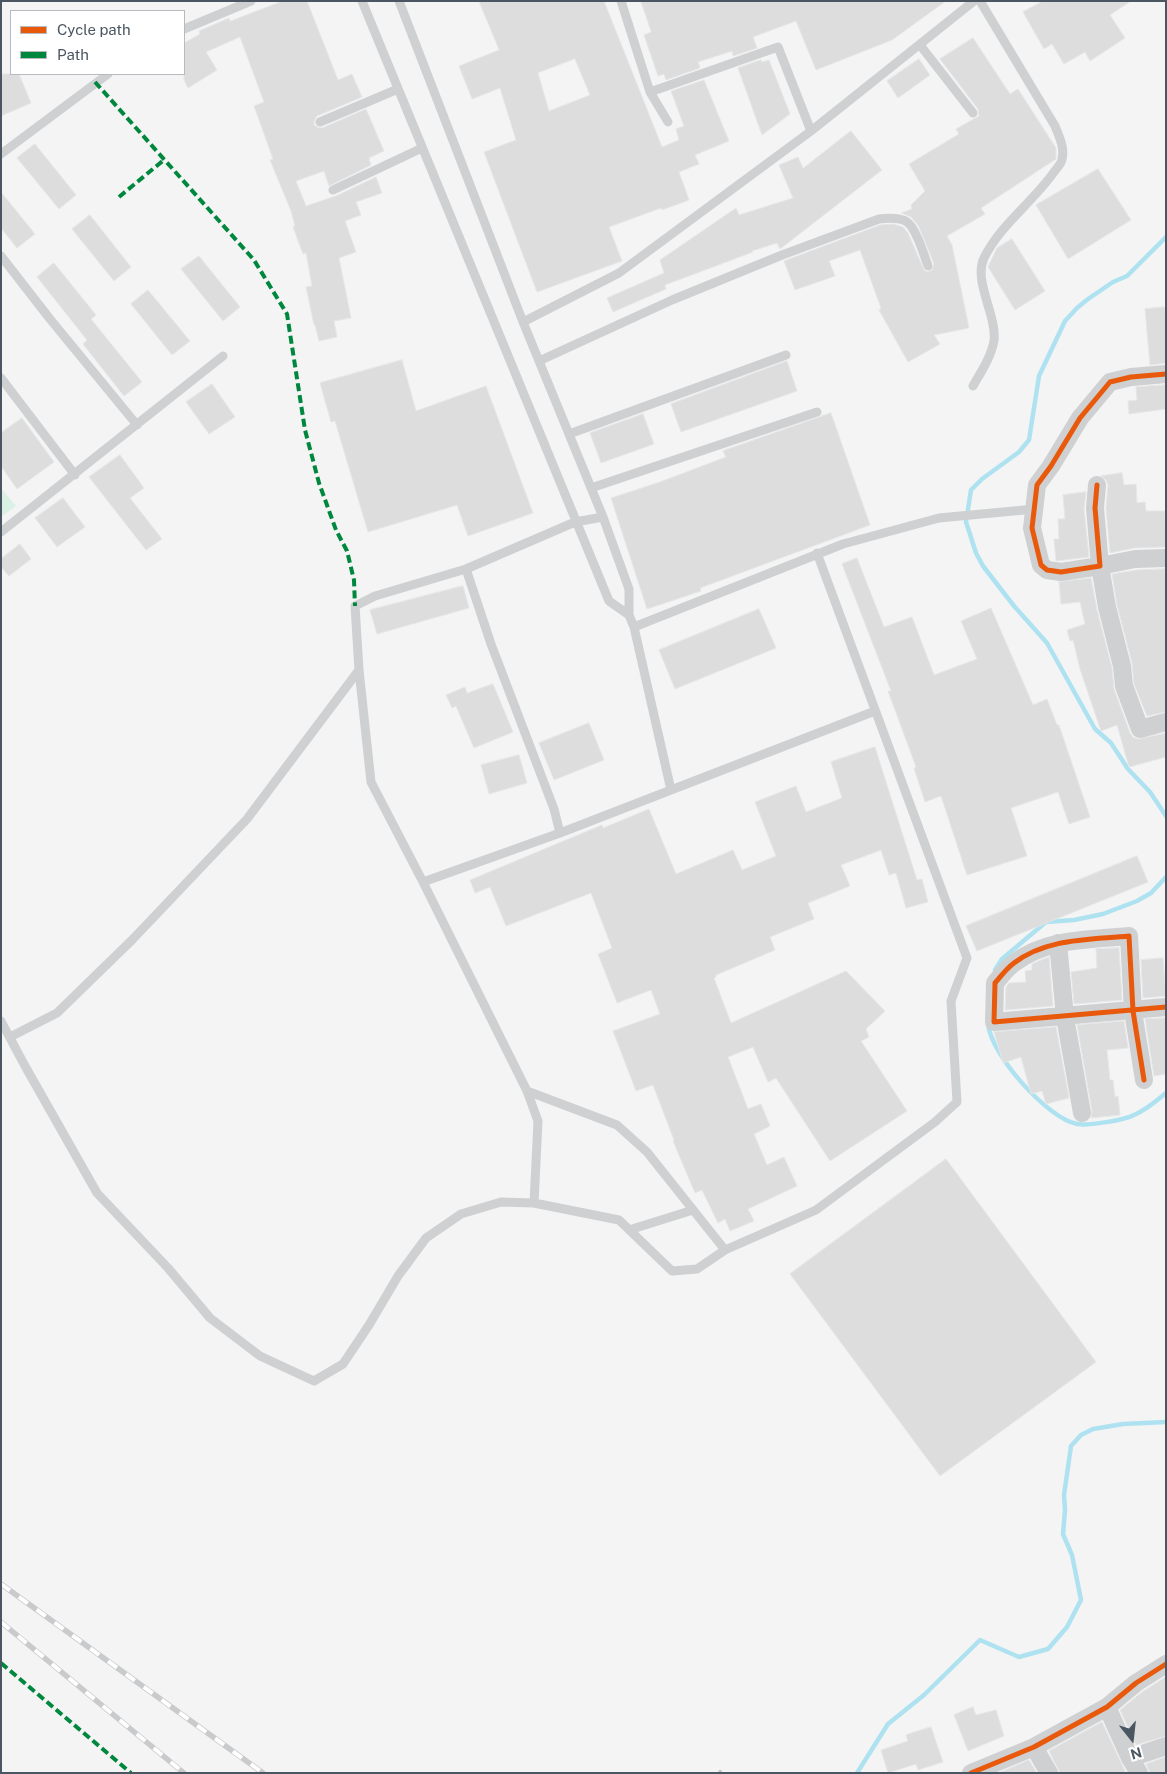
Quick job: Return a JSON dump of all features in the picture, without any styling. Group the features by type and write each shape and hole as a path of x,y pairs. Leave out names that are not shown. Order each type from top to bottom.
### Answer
{"street":[{"path":"1166,374 1131,377 1110,382 1080,418 1051,466 1037,485 1029,510 1041,565 1047,570 1062,572 1135,559 1166,558"},
{"path":"1097,485 1094,508 1100,566 1106,607 1122,666 1124,686 1140,730 1166,722"},
{"path":"1144,1080 1133,1011 1129,936 1058,943 1044,947 1013,963 994,982 994,1022 1066,1017 1133,1011 1166,1007"},
{"path":"1058,943 1066,1017 1082,1113"},
{"path":"972,1773 1034,1747 1107,1707 1136,1683 1166,1664"},
{"path":"1107,1707 1134,1765 1166,1746"},
{"path":"1034,1747 1049,1773"}],"lane":[{"path":"185,29 251,1"},
{"path":"362,1 609,601 629,615"},
{"path":"399,1 523,322 603,517 630,589 629,615 634,627 671,790"},
{"path":"621,1 650,92 668,122"},
{"path":"523,322 619,273 811,132 974,1"},
{"path":"974,386 989,356 994,340 993,318 982,280 983,260 995,240 1049,179 1062,160 1062,144 1055,126 980,1"},
{"path":"920,45 973,113"},
{"path":"650,92 778,48 811,132"},
{"path":"1,154 107,75"},
{"path":"320,122 398,89"},
{"path":"333,190 422,148"},
{"path":"539,361 672,300 782,255 879,219 894,218 906,221 912,227 928,266"},
{"path":"1,256 137,425"},
{"path":"569,434 786,355"},
{"path":"1,532 223,356"},
{"path":"1,378 75,475"},
{"path":"591,488 817,412"},
{"path":"634,627 843,544 939,518 1029,510"},
{"path":"534,1202 538,1121 526,1091 423,882 371,782 359,670 356,606 375,596 466,569 575,522 603,517"},
{"path":"1,1021 97,1193 168,1268 210,1318 260,1356 314,1381 344,1364 398,1276 426,1238 461,1214 501,1202 534,1202 618,1220 672,1271 696,1269 725,1250 816,1210 935,1122 956,1102 951,1001 967,958 817,553"},
{"path":"466,569 494,653 554,809 560,833"},
{"path":"10,1037 57,1013 132,940 247,819 359,670"},
{"path":"423,882 560,833 875,710"},
{"path":"526,1091 617,1125 647,1152 725,1250"},
{"path":"629,1230 693,1210"}],"green space":[{"path":"1,488 16,506 1,517"}],"building":[{"path":"283,1 307,1 338,80 352,74 362,97 317,116 314,125 322,128 366,109 384,151 369,158 371,165 329,186 324,171 296,181 306,206 336,196 376,177 382,193 356,202 361,215 345,221 356,252 339,258 351,318 334,321 337,337 319,341 306,287 312,286 306,253 303,254 293,227 295,226 291,211 270,160 273,159 254,106 264,102 240,37 206,52 217,70 188,88 184,80 185,42 200,34 199,31 229,18 230,21"},
{"path":"479,1 604,1 662,147 679,140 676,129 684,126 671,91 704,80 729,141 695,155 699,164 679,172 689,200 609,227 622,261 537,292 484,152 516,140 500,88 472,99 459,66 499,50","holes":["575,59 590,95 549,111 538,73"]},
{"path":"641,1 946,1 892,40 816,70 796,21 753,37 757,48 733,56 732,51 698,62 700,68 666,80 664,74 658,76 644,35 651,32"},
{"path":"1043,1 1131,1 1110,15 1125,38 1090,61 1085,52 1064,64 1052,44 1044,49 1023,12"},
{"path":"973,38 1010,94 1018,89 1056,148 1056,159 981,208 985,214 947,236 952,245 969,328 934,335 940,344 908,362 879,310 881,308 860,250 829,261 835,276 795,290 784,261 880,225 893,224 903,227 908,233 924,270 927,272 932,270 934,264 919,227 911,217 901,213 912,209 911,205 925,191 909,164 959,134 956,129 979,116 978,109 940,59"},
{"path":"919,59 930,75 898,98 887,81"},
{"path":"761,60 762,62 769,60 790,114 762,135 738,68"},
{"path":"1,74 19,75 31,103 1,116"},
{"path":"851,131 882,170 780,249 777,243 752,251 665,285 666,289 613,312 607,298 664,273 660,260 736,208 739,215 793,198 779,165 798,157 803,168"},
{"path":"35,144 76,195 59,209 17,158"},
{"path":"1098,169 1131,220 1068,259 1036,205"},
{"path":"1,192 35,234 17,248 1,228"},
{"path":"90,215 131,267 114,281 72,229"},
{"path":"1012,239 1045,291 1015,310 988,267 997,248"},
{"path":"199,256 240,307 223,321 181,269"},
{"path":"54,263 96,315 91,319 142,382 124,396 83,344 87,340 37,277"},
{"path":"148,290 190,341 172,355 131,304"},
{"path":"1164,307 1166,309 1166,363 1150,365 1145,309"},
{"path":"402,360 416,411 486,386 533,513 468,536 457,505 368,532 335,421 331,422 320,383"},
{"path":"787,361 797,391 681,432 671,404"},
{"path":"212,384 235,417 209,434 186,402"},
{"path":"1166,385 1166,409 1129,414 1128,401 1137,400 1136,387"},
{"path":"831,413 870,525 700,588 701,591 647,609 611,498 726,457 723,451"},
{"path":"643,414 654,444 601,463 590,433"},
{"path":"22,418 54,462 17,489 1,466 1,433"},
{"path":"120,455 144,488 130,498 162,539 146,550 89,477"},
{"path":"1122,473 1124,485 1136,484 1137,503 1145,502 1146,511 1165,511 1166,547 1134,548 1110,553 1106,508 1108,485 1101,476"},
{"path":"1086,492 1084,509 1089,557 1056,561 1054,539 1059,539 1058,519 1065,519 1063,495"},
{"path":"63,498 85,527 57,547 35,518"},
{"path":"20,544 31,559 9,576 1,567 1,559"},
{"path":"857,558 884,627 912,617 934,675 977,659 961,621 991,608 1033,705 1047,699 1057,725 1059,725 1090,817 1069,824 1058,792 1011,808 1027,856 967,875 941,796 925,802 914,768 916,767 888,691 891,691 842,564"},
{"path":"1166,569 1166,712 1147,716 1134,684 1132,663 1117,605 1112,574 1136,570"},
{"path":"1091,578 1112,668 1114,689 1130,733 1138,739 1166,733 1166,757 1129,767 1117,725 1101,731 1080,669 1073,640 1070,641 1067,630 1085,624 1080,602 1061,604 1059,582"},
{"path":"463,586 469,608 377,634 370,610"},
{"path":"759,609 776,648 675,689 659,650"},
{"path":"493,684 513,732 474,748 456,706 452,708 446,695 465,687 467,693"},
{"path":"589,723 604,760 554,780 539,743"},
{"path":"875,747 917,880 922,879 928,902 906,908 896,873 889,875 881,850 841,865 850,886 808,903 814,919 770,937 775,950 716,975 714,978 731,1023 846,971 885,1011 866,1029 869,1037 861,1041 907,1111 830,1161 776,1078 768,1082 753,1047 728,1057 748,1109 761,1104 770,1126 754,1134 767,1165 784,1157 797,1186 748,1209 754,1221 730,1231 725,1219 718,1223 702,1190 695,1193 673,1141 653,1085 636,1091 613,1031 660,1014 651,990 617,1003 598,954 612,948 591,893 506,926 490,887 475,893 470,880 602,825 603,828 649,809 676,874 733,850 742,870 776,856 755,802 796,786 806,812 842,798 831,762"},
{"path":"519,755 527,783 489,794 481,765"},
{"path":"1137,856 1148,882 977,951 966,926"},
{"path":"1119,948 1122,1000 1074,1004 1071,972 1097,968 1096,949"},
{"path":"1049,957 1053,1006 1005,1010 1006,987 1009,983 1026,982 1025,971 1032,970 1032,964"},
{"path":"1163,958 1166,996 1143,998 1141,960"},
{"path":"1166,1018 1166,1074 1154,1076 1145,1019"},
{"path":"1124,1021 1128,1048 1107,1050 1110,1080 1113,1080 1115,1097 1118,1096 1120,1115 1091,1118 1092,1111 1077,1025"},
{"path":"1056,1027 1069,1098 1046,1104 1042,1091 1031,1094 1021,1057 1003,1063 994,1032"},
{"path":"946,1159 1096,1362 940,1476 790,1274"},
{"path":"1166,1677 1166,1736 1136,1745 1120,1710 1142,1692"},
{"path":"973,1707 976,1715 996,1710 1004,1736 968,1751 954,1715"},
{"path":"1102,1722 1126,1773 1060,1773 1049,1751"},
{"path":"931,1727 943,1762 918,1770 916,1764 888,1773 881,1750 908,1741 906,1735"},
{"path":"1166,1757 1166,1773 1150,1773 1146,1764"},
{"path":"1029,1760 1037,1773 999,1773"}],"waterway":[{"path":"1166,237 1127,276 1113,282 1088,299 1065,321 1039,376 1029,440 1019,452 982,479 971,490 966,522 976,553 983,566 1014,606 1047,643 1095,729 1111,743 1128,769 1150,792 1166,816"},
{"path":"995,970 1002,959 1046,922 1074,920 1103,914 1137,901 1151,893 1166,877"},
{"path":"988,1024 991,1037 999,1052 1022,1083 1051,1110 1077,1124 1097,1123 1129,1117 1143,1111 1166,1093"},
{"path":"857,1773 888,1724 924,1695 980,1640 1019,1657 1048,1649 1067,1627 1081,1600 1072,1555 1063,1534 1064,1495 1071,1446 1081,1435 1093,1429 1123,1424 1166,1422"}],"railway":[{"path":"1,1584 263,1773"},
{"path":"1,1622 184,1773"}],"marked path":[{"path":"95,82 254,260 287,314 305,430 319,483 336,530 347,551 354,580 355,606"},
{"path":"119,197 165,159"},
{"path":"1,1663 131,1773"}],"cycle path":[{"path":"1097,485 1095,508 1100,566 1061,572 1047,570 1041,565 1032,528 1037,485 1051,466 1080,418 1110,382 1131,377 1166,374"},
{"path":"1144,1080 1133,1011 1129,936 1069,942 1040,949 1014,963 995,983 994,1022 1166,1007"},
{"path":"971,1773 1034,1747 1107,1707 1136,1683 1166,1664"}]}
